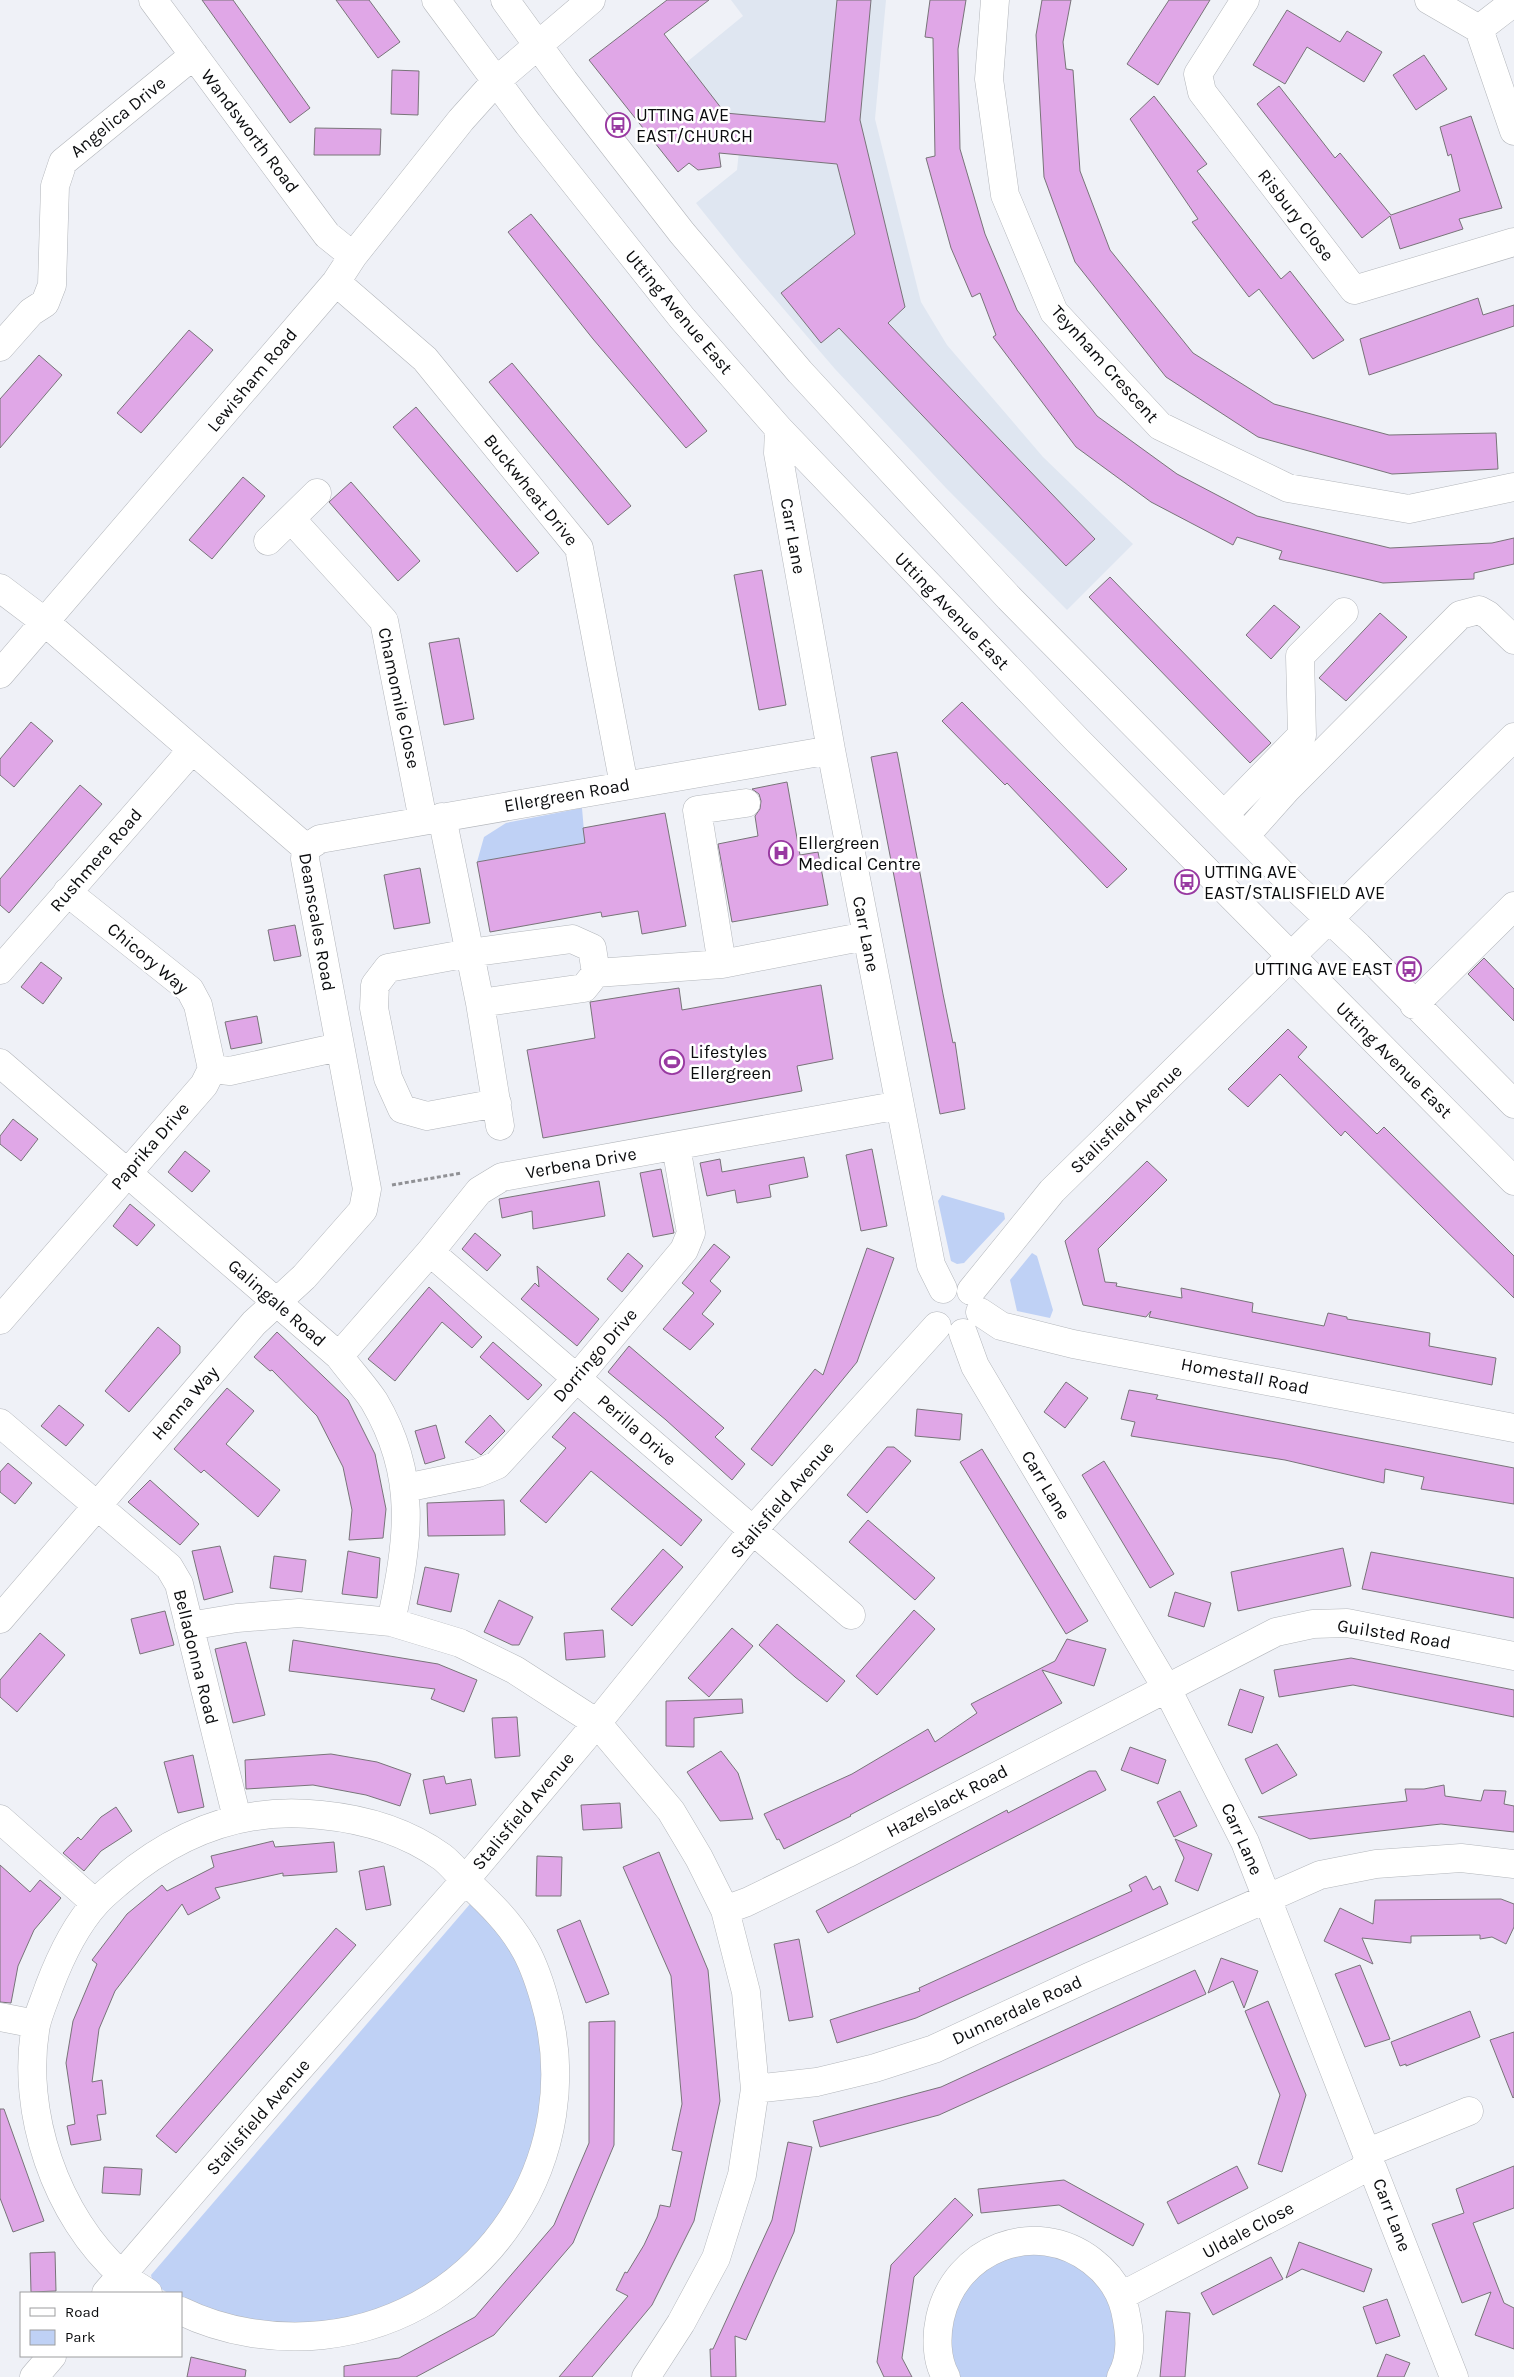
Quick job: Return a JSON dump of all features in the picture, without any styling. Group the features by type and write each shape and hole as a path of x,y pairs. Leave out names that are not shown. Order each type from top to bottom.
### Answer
{"street":[{"name":"Wandsworth Road","path":"153,0 327,235 353,256"},
{"name":"Utting Avenue East","path":"436,0 528,124 682,318 778,429 1077,740 1514,1181"},
{"path":"505,0 682,233 800,372 1009,598 1514,1104"},
{"name":"Lewisham Road","path":"0,674 336,282 353,256 461,120 496,81 537,44 591,0"},
{"name":"Teynham Crescent","path":"995,0 989,79 1005,195 1054,312 1160,426 1288,488 1408,509 1514,487"},
{"name":"Risbury Close","path":"1245,0 1198,74 1202,92 1354,290 1514,242"},
{"path":"1429,0 1479,29 1514,131"},
{"path":"1479,29 1514,2"},
{"name":"Angelica Drive","path":"0,347 31,312 45,303 52,286 55,186 63,162 194,55"},
{"name":"Buckwheat Drive","path":"336,282 425,360 580,548 624,785"},
{"name":"Carr Lane","path":"778,429 778,453 866,936 931,1265 943,1288"},
{"path":"268,541 292,520 317,493"},
{"name":"Chamomile Close","path":"292,520 384,621 433,819 469,952 480,1003 499,1114 426,1116 402,1109 388,1078 374,1008 374,986 388,968 469,952"},
{"name":"Deanscales Road","path":"0,588 45,622 306,848 305,860 366,1190 363,1210 304,1278 278,1303"},
{"path":"1245,836 1286,790 1460,615 1479,610 1488,615 1514,640"},
{"path":"1224,815 1302,735 1300,656 1344,612"},
{"name":"Stalisfield Avenue","path":"964,1333 975,1325 976,1301 1052,1192 1514,737"},
{"name":"Rushmere Road","path":"0,970 192,750"},
{"name":"Ellergreen Road","path":"306,848 320,839 831,750"},
{"path":"722,964 697,810 746,803"},
{"name":"Chicory Way","path":"67,892 190,990 198,1005 212,1069"},
{"path":"1414,1004 1514,906"},
{"path":"480,1003 584,988 596,973 722,964 866,936"},
{"path":"469,952 572,939 592,948 596,973"},
{"path":"212,1069 230,1071 339,1047"},
{"name":"Galingale Road","path":"0,1063 339,1356 374,1401 396,1451 405,1488 407,1533 392,1622"},
{"name":"Paprika Drive","path":"2,1312 204,1085 212,1069"},
{"name":"Verbena Drive","path":"339,1356 430,1252 479,1191 502,1176 900,1105"},
{"name":"Dorringo Drive","path":"405,1488 478,1473 497,1465 576,1379 684,1250 691,1233 676,1146"},
{"name":"Perilla Drive","path":"430,1252 851,1615"},
{"path":"964,1333 949,1334 937,1326 931,1310 932,1302 943,1288 958,1285 976,1301"},
{"name":"Homestall Road","path":"976,1301 1001,1326 1073,1344 1514,1428"},
{"name":"Henna Way","path":"0,1619 254,1322 278,1303"},
{"name":"Stalisfield Avenue","path":"114,2284 466,1880 754,1530 937,1326"},
{"name":"Carr Lane","path":"964,1333 974,1366 1166,1687 1225,1800 1268,1898 1454,2377"},
{"name":"Belladonna Road","path":"0,1423 96,1507 169,1567 179,1584 237,1818"},
{"path":"189,1626 237,1618 299,1612 392,1622 460,1643 514,1670 597,1723 671,1811 725,1910 746,1992 755,2089 742,2175 716,2258 682,2323 646,2377"},
{"name":"Guilsted Road","path":"1166,1687 1276,1632 1313,1624 1347,1623 1514,1656"},
{"name":"Hazelslack Road","path":"725,1910 747,1902 846,1854 1166,1687"},
{"path":"144,2292 114,2284 60,2191 47,2156 35,2113 33,2069 36,2024 60,1958 95,1904 142,1863 170,1844 237,1818 278,1813 309,1813 340,1817 376,1825 411,1839 443,1858 490,1902 523,1945 542,1990 550,2017 556,2055 555,2106 546,2148 531,2188 515,2215 496,2241 469,2270 439,2293 408,2312 373,2326 340,2333 305,2337 267,2335 230,2329 182,2311"},
{"path":"0,1819 95,1904"},
{"name":"Dunnerdale Road","path":"755,2089 817,2082 875,2068 934,2049 1320,1876 1376,1864 1461,1858 1514,1864"},
{"path":"0,2017 36,2024"},
{"name":"Uldale Close","path":"1122,2296 1362,2170 1376,2150 1469,2111"},
{"path":"946,2377 942,2371 936,2334 944,2300 961,2273 987,2252 1021,2241 1055,2242 1079,2252 1106,2272 1122,2296 1131,2335 1126,2369 1121,2377"},
{"path":"34,2377 51,2357"}],"path":[{"path":"366,1190 476,1171 502,1176"}],"shaded area":[{"path":"731,0 886,0 875,119 921,302 947,345 1043,457 1133,544 1067,610 946,488 835,369 740,258 696,203 737,170 740,141 682,66 743,16"}],"green space":[{"path":"582,808 585,843 477,862 484,837 506,823"},
{"path":"942,1195 1004,1213 1005,1219 964,1263 957,1264 951,1261 938,1201"},
{"path":"1032,1253 1037,1256 1053,1310 1050,1318 1017,1311 1010,1280"},
{"path":"476,1903 526,1972 544,2041 543,2120 518,2192 457,2270 367,2317 274,2327 182,2301 182,2292 166,2292 153,2284 151,2275 470,1904"},
{"path":"1039,2251 1087,2267 1120,2311 1114,2377 957,2377 952,2364 950,2317 971,2279 1008,2254"}],"building":[{"path":"202,0 233,0 310,108 290,123"},
{"path":"336,0 369,0 400,42 378,58"},
{"path":"667,0 709,0 664,34 725,113 825,122 837,0 871,0 860,120 905,307 888,323 1095,539 1066,566 839,328 821,343 781,293 855,234 837,164 719,153 721,167 698,170 689,163 678,172 589,60"},
{"path":"930,0 966,0 958,49 960,149 985,234 1017,310 1097,416 1177,474 1257,516 1390,548 1492,543 1514,538 1514,564 1474,573 1474,579 1383,583 1279,559 1282,551 1237,537 1233,545 1151,502 1076,447 993,337 996,335 980,293 972,297 951,248 926,158 935,156 933,38 925,37"},
{"path":"1042,0 1071,0 1063,42 1066,69 1073,70 1080,171 1110,250 1193,353 1274,404 1389,435 1496,433 1498,469 1392,474 1258,437 1166,377 1075,262 1044,177 1036,35"},
{"path":"1169,0 1210,0 1158,85 1127,64"},
{"path":"1287,10 1340,42 1347,31 1382,52 1364,82 1307,47 1285,84 1253,65"},
{"path":"1424,55 1447,89 1416,110 1393,75"},
{"path":"392,70 419,71 418,115 391,114"},
{"path":"1279,86 1335,158 1340,153 1391,215 1460,191 1451,154 1448,156 1440,127 1471,116 1502,208 1459,219 1463,229 1400,249 1390,216 1362,238 1257,104"},
{"path":"1154,96 1207,164 1197,171 1281,279 1290,271 1344,340 1313,359 1259,289 1249,297 1192,222 1198,219 1130,119"},
{"path":"315,128 381,129 380,155 314,155"},
{"path":"531,214 707,431 686,448 593,339 508,232"},
{"path":"1478,298 1483,315 1514,305 1514,326 1369,375 1360,339"},
{"path":"189,330 213,350 141,433 117,413"},
{"path":"39,355 62,375 0,448 0,399"},
{"path":"512,363 631,506 608,525 489,382"},
{"path":"416,407 539,553 517,572 393,427"},
{"path":"243,477 265,496 212,559 189,540"},
{"path":"351,482 420,561 398,581 329,502"},
{"path":"762,570 786,705 759,710 734,575"},
{"path":"1110,577 1271,743 1250,763 1089,597"},
{"path":"1274,605 1300,627 1271,659 1246,635"},
{"path":"1380,613 1407,637 1346,701 1319,678"},
{"path":"459,638 474,719 444,725 429,643"},
{"path":"962,702 1127,869 1107,888 1007,783 1005,785 942,721"},
{"path":"31,722 53,741 14,787 0,775 0,759"},
{"path":"897,752 943,994 953,1043 955,1042 965,1109 940,1114 871,757"},
{"name":"Ellergreen Medical Centre","path":"787,782 800,855 818,852 828,905 732,922 718,844 758,836 755,816 760,809 761,801 759,794 752,789"},
{"path":"80,785 102,804 9,913 0,905 0,879"},
{"path":"665,813 686,926 642,934 638,911 602,917 601,912 490,932 477,862 585,843 583,828"},
{"path":"420,868 430,923 394,929 384,875"},
{"path":"295,925 301,956 274,961 268,930"},
{"path":"1484,958 1514,989 1514,1021 1468,974"},
{"path":"41,962 62,978 43,1004 21,987"},
{"name":"Lifestyles Ellergreen","path":"821,985 833,1059 797,1066 802,1091 543,1138 527,1050 595,1038 590,1002 679,988 682,1010"},
{"path":"257,1016 262,1043 231,1049 225,1022"},
{"path":"1288,1029 1307,1047 1298,1057 1377,1134 1384,1127 1514,1256 1514,1298 1345,1131 1341,1136 1280,1074 1248,1107 1228,1089"},
{"path":"13,1119 38,1139 21,1161 0,1144 0,1136"},
{"path":"872,1149 887,1226 861,1231 846,1155"},
{"path":"185,1151 210,1171 192,1192 168,1172"},
{"path":"804,1157 808,1177 769,1185 771,1197 737,1203 735,1190 707,1196 700,1163 720,1159 722,1172"},
{"path":"1147,1161 1167,1180 1098,1249 1105,1282 1117,1283 1116,1286 1182,1298 1181,1288 1253,1303 1252,1312 1324,1326 1328,1313 1347,1317 1347,1319 1430,1333 1429,1346 1496,1358 1492,1385 1149,1317 1151,1311 1146,1317 1083,1305 1065,1241"},
{"path":"661,1169 674,1233 653,1237 640,1173"},
{"path":"599,1181 605,1216 533,1229 532,1211 502,1218 499,1199"},
{"path":"130,1204 155,1225 137,1246 113,1226"},
{"path":"475,1233 501,1255 487,1271 462,1249"},
{"path":"714,1244 730,1257 710,1281 721,1291 702,1314 714,1324 690,1350 663,1329 694,1293 682,1283"},
{"path":"867,1248 894,1258 857,1362 772,1466 751,1449 815,1369 823,1375"},
{"path":"628,1253 643,1266 622,1292 607,1279"},
{"path":"537,1266 599,1319 577,1346 521,1299 535,1283 539,1287"},
{"path":"429,1287 482,1337 472,1348 442,1322 395,1381 368,1359"},
{"path":"158,1327 180,1346 180,1353 129,1412 105,1391"},
{"path":"277,1332 348,1400 375,1454 386,1509 383,1538 349,1540 352,1510 343,1467 317,1416 272,1370 270,1371 254,1357"},
{"path":"493,1342 542,1385 528,1400 480,1357"},
{"path":"629,1346 724,1428 715,1437 745,1464 732,1480 666,1420 608,1372"},
{"path":"1066,1382 1088,1398 1065,1428 1044,1412"},
{"path":"227,1388 254,1411 226,1444 280,1490 258,1517 204,1470 201,1473 174,1449"},
{"path":"1129,1390 1158,1395 1156,1399 1514,1468 1514,1504 1421,1489 1424,1477 1385,1469 1384,1483 1285,1460 1131,1436 1135,1422 1121,1419"},
{"path":"59,1405 84,1425 66,1446 41,1426"},
{"path":"917,1409 962,1414 960,1440 915,1436"},
{"path":"574,1412 702,1520 681,1546 591,1471 546,1523 520,1501 566,1448 552,1437"},
{"path":"490,1415 505,1431 481,1455 465,1442"},
{"path":"436,1425 445,1458 425,1464 415,1431"},
{"path":"887,1447 894,1447 911,1461 867,1513 847,1495"},
{"path":"982,1449 1088,1621 1066,1634 960,1462"},
{"path":"1104,1461 1174,1574 1150,1588 1082,1475"},
{"path":"8,1463 32,1483 15,1504 0,1492 0,1472"},
{"path":"150,1480 199,1524 180,1545 128,1502"},
{"path":"504,1500 505,1535 428,1536 427,1503"},
{"path":"868,1520 935,1578 915,1600 849,1542"},
{"path":"220,1546 233,1592 204,1600 192,1551"},
{"path":"1343,1548 1351,1586 1238,1611 1231,1572"},
{"path":"663,1549 683,1567 632,1626 611,1609"},
{"path":"348,1551 380,1558 377,1598 342,1594"},
{"path":"1371,1552 1514,1578 1514,1618 1362,1589"},
{"path":"274,1556 306,1560 302,1592 270,1588"},
{"path":"425,1567 459,1574 451,1612 417,1604"},
{"path":"1175,1592 1211,1603 1204,1627 1168,1616"},
{"path":"499,1600 533,1617 519,1645 512,1645 484,1632"},
{"path":"914,1610 935,1629 877,1695 856,1676"},
{"path":"165,1611 174,1645 140,1654 131,1619"},
{"path":"777,1624 845,1681 827,1702 759,1645"},
{"path":"732,1628 753,1646 709,1697 688,1678"},
{"path":"603,1630 605,1657 566,1660 564,1633"},
{"path":"40,1633 65,1655 17,1712 0,1697 0,1680"},
{"path":"1067,1639 1106,1649 1094,1686 1042,1670 1062,1703 851,1816 784,1849 779,1839 777,1840 764,1814 852,1774 928,1729 935,1742 977,1713 971,1704 1055,1661"},
{"path":"293,1640 438,1664 477,1680 464,1712 431,1699 435,1689 289,1671"},
{"path":"246,1642 265,1715 233,1723 215,1649"},
{"path":"1351,1658 1514,1690 1514,1717 1353,1685 1279,1697 1274,1670"},
{"path":"1240,1689 1264,1697 1252,1733 1228,1725"},
{"path":"742,1699 743,1713 694,1718 694,1747 666,1746 666,1701"},
{"path":"517,1717 520,1756 495,1758 492,1718"},
{"path":"1277,1744 1297,1775 1262,1794 1245,1759"},
{"path":"1130,1747 1166,1760 1158,1784 1121,1770"},
{"path":"721,1751 738,1773 753,1819 720,1821 687,1772"},
{"path":"331,1754 377,1762 411,1774 400,1806 366,1795 313,1785 246,1789 245,1760"},
{"path":"193,1755 204,1807 178,1813 164,1762"},
{"path":"1089,1771 1096,1771 1106,1790 828,1933 816,1911 1007,1810 1008,1813"},
{"path":"444,1776 446,1784 471,1779 476,1805 430,1814 423,1780"},
{"path":"1444,1785 1445,1796 1481,1801 1484,1790 1506,1791 1504,1804 1514,1806 1514,1832 1441,1824 1310,1839 1258,1817 1407,1801 1405,1789 1424,1789"},
{"path":"1180,1791 1197,1826 1174,1837 1157,1802"},
{"path":"620,1803 622,1828 583,1830 581,1805"},
{"path":"116,1807 132,1831 101,1851 84,1871 63,1853 78,1837 81,1840 101,1817"},
{"path":"1175,1839 1212,1854 1198,1891 1175,1881 1184,1858"},
{"path":"273,1841 275,1847 334,1842 337,1872 283,1876 283,1873 215,1888 220,1898 188,1915 182,1904 115,1991 99,2029 92,2082 102,2080 106,2114 97,2115 101,2140 71,2145 67,2126 75,2124 66,2063 73,2021 97,1964 92,1960 127,1914 162,1885 167,1891 214,1867 211,1856"},
{"path":"659,1852 708,1970 720,2101 694,2221 652,2305 592,2377 559,2377 628,2296 616,2290 625,2272 627,2273 644,2245 657,2217 660,2205 670,2207 682,2152 672,2150 682,2104 671,1976 623,1867"},
{"path":"537,1856 562,1857 561,1896 536,1896"},
{"path":"0,1865 30,1892 40,1880 61,1898 34,1930 18,1966 11,2003 0,2002"},
{"path":"384,1866 391,1905 366,1910 359,1871"},
{"path":"1146,1876 1153,1890 1160,1886 1168,1904 916,2018 837,2043 830,2020 920,1991 919,1988 1132,1891 1129,1885"},
{"path":"1501,1899 1514,1904 1514,1927 1506,1944 1492,1937 1480,1939 1480,1935 1411,1936 1411,1943 1362,1938 1373,1964 1324,1941 1340,1908 1373,1924 1375,1900"},
{"path":"580,1920 609,1994 586,2003 557,1930"},
{"path":"336,1928 356,1945 176,2153 156,2136"},
{"path":"799,1939 813,2017 789,2021 774,1944"},
{"path":"1221,1958 1258,1971 1244,2008 1233,1981 1208,1993"},
{"path":"1360,1965 1390,2039 1365,2047 1335,1974"},
{"path":"1195,1970 1206,1994 939,2115 820,2147 813,2121 941,2087"},
{"path":"1268,2001 1306,2095 1282,2172 1258,2164 1280,2095 1245,2011"},
{"path":"1470,2011 1480,2037 1406,2066 1406,2064 1400,2066 1391,2042"},
{"path":"615,2021 614,2145 573,2243 494,2335 416,2377 344,2377 344,2366 399,2358 475,2317 554,2225 589,2143 589,2022"},
{"path":"1514,2032 1514,2097 1513,2098 1490,2040"},
{"path":"0,2109 4,2109 44,2221 13,2232 0,2198"},
{"path":"788,2142 812,2147 794,2232 746,2340 735,2336 736,2377 711,2377 710,2349 713,2349 772,2220"},
{"path":"1237,2166 1248,2188 1178,2224 1167,2202"},
{"path":"1514,2166 1514,2208 1473,2223 1504,2303 1514,2308 1514,2349 1475,2335 1491,2292 1462,2303 1432,2224 1464,2213 1456,2189"},
{"path":"104,2167 142,2169 140,2195 102,2193"},
{"path":"1064,2180 1144,2224 1133,2246 1059,2205 981,2213 978,2189"},
{"path":"955,2198 973,2215 914,2277 902,2358 912,2377 884,2377 877,2362 891,2265"},
{"path":"1299,2242 1372,2269 1364,2292 1302,2269 1286,2278"},
{"path":"55,2252 56,2291 31,2292 30,2253"},
{"path":"1271,2257 1283,2279 1213,2315 1201,2293"},
{"path":"1387,2299 1400,2336 1376,2344 1363,2307"},
{"path":"1166,2311 1190,2313 1185,2377 1160,2377"},
{"path":"1386,2354 1410,2363 1404,2377 1377,2377"},
{"path":"191,2357 246,2370 245,2377 187,2377"}],"place":[{"name":"UTTING AVE EAST/CHURCH","path":"618,125"},
{"name":"Ellergreen Medical Centre","path":"781,853"},
{"name":"UTTING AVE EAST/STALISFIELD AVE","path":"1187,882"},
{"name":"UTTING AVE EAST","path":"1409,969"},
{"name":"Lifestyles Ellergreen","path":"672,1062"}]}
